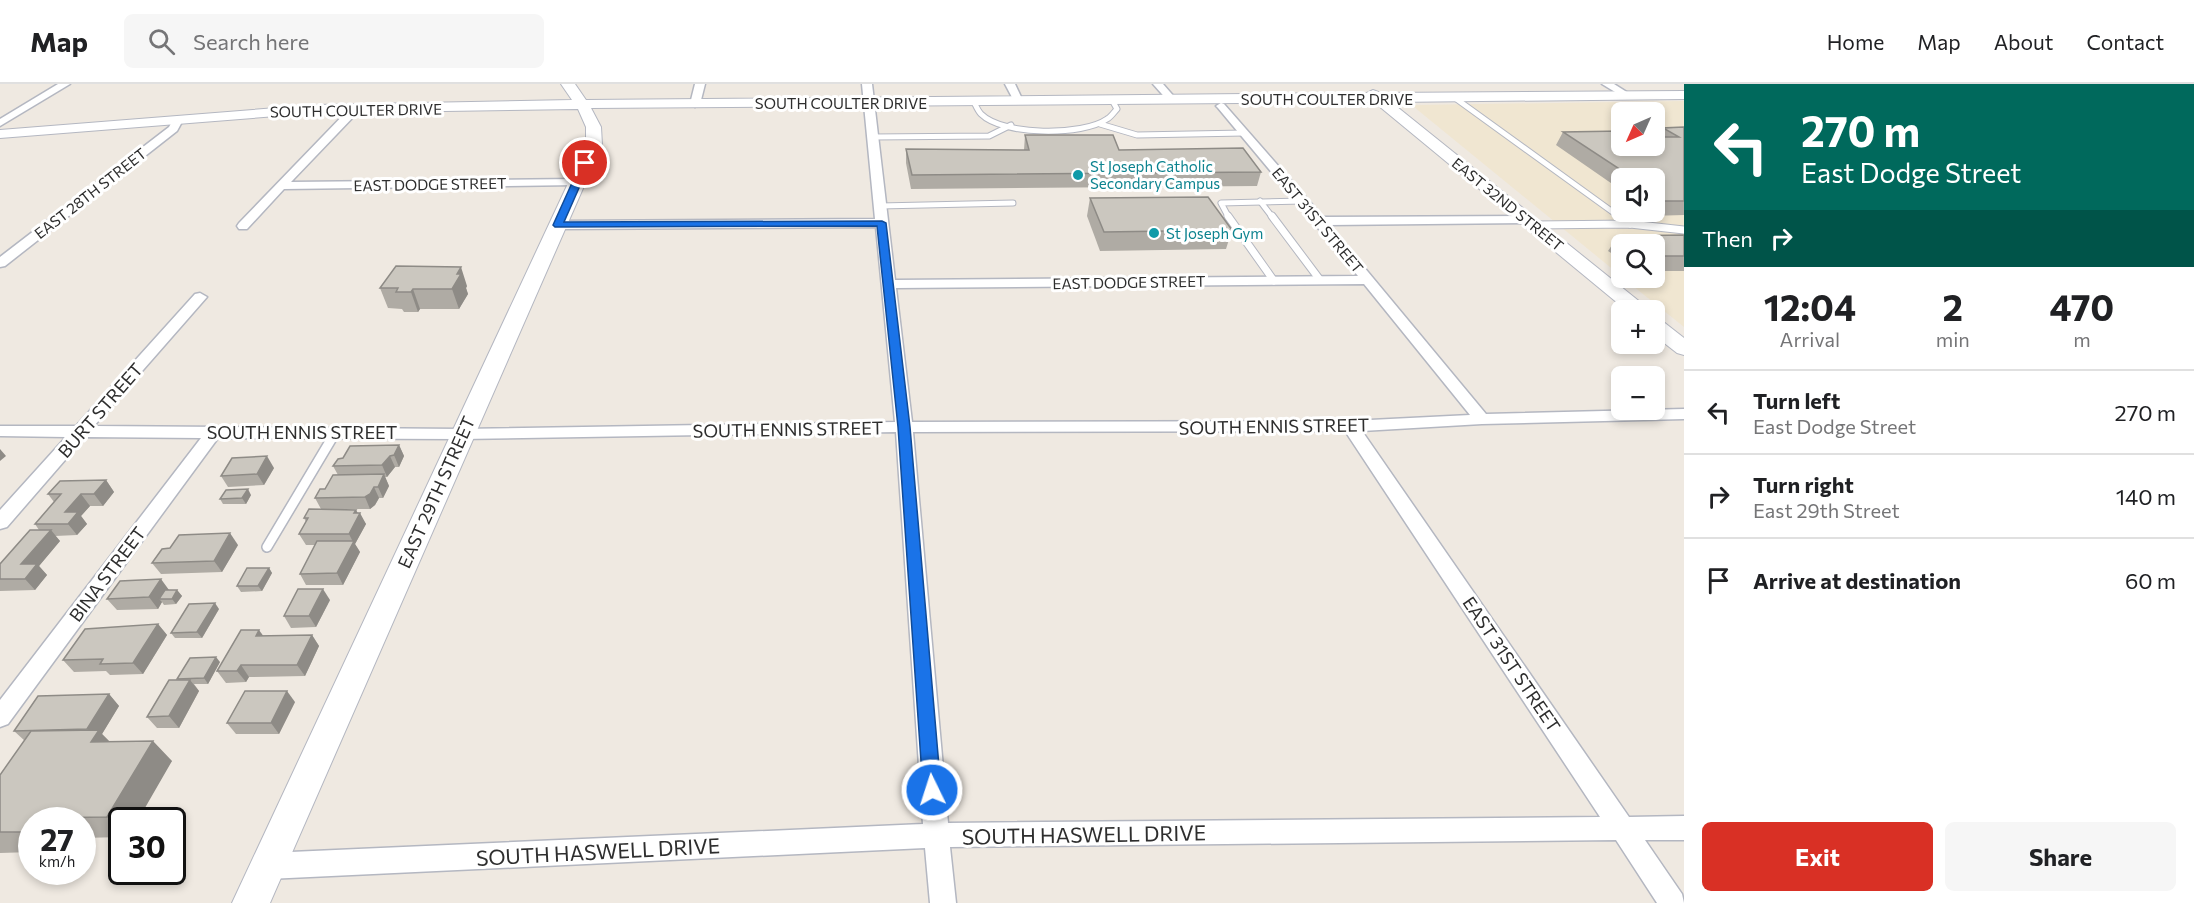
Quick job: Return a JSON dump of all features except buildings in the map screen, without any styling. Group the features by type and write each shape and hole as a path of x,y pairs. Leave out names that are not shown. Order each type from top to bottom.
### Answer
{"street":[{"path":"0,123 65,84"},
{"path":"568,84 588,114"},
{"path":"694,104 700,84"},
{"path":"867,84 904,427 943,903"},
{"path":"1010,84 1018,101"},
{"path":"1158,84 1172,100"},
{"name":"EAST 32ND STREET","path":"1361,84 1626,300"},
{"path":"1608,84 1628,96"},
{"name":"SOUTH COULTER DRIVE","path":"0,134 104,129 278,111 355,109 534,107 588,114 605,113 628,104 1684,95"},
{"name":"EAST 31ST STREET","path":"1221,106 1320,221 1482,419"},
{"path":"243,226 355,109"},
{"name":"EAST 29TH STREET","path":"251,903 461,434 594,145 596,135 588,114"},
{"name":"EAST 28TH STREET","path":"0,263 6,254 173,129 178,120"},
{"name":"EAST DODGE STREET","path":"283,186 577,182"},
{"path":"558,225 881,214"},
{"path":"1320,221 1531,222"},
{"name":"EAST DODGE STREET","path":"889,284 1369,280"},
{"name":"BURT STREET","path":"0,522 200,297"},
{"path":"1665,333 1684,349"},
{"name":"SOUTH ENNIS STREET","path":"0,431 461,434 904,427 1350,426 1482,419 1684,414"},
{"name":"EAST 31ST STREET","path":"1350,426 1672,903"},
{"name":"BINA STREET","path":"0,717 214,432"},
{"name":"SOUTH HASWELL DRIVE","path":"268,866 936,835 1684,828"}],"lane":[{"path":"1455,98 1630,224"},
{"path":"974,102 982,114 1011,125 1050,132 1076,130 1100,124 1113,117 1117,110 1112,100"},
{"path":"1100,124 1137,135 1244,133"},
{"path":"873,137 989,136 1011,125"},
{"path":"1274,281 1221,203 1226,201 1302,201"},
{"path":"1260,201 1320,280"},
{"path":"881,214 1013,203"},
{"path":"1531,222 1630,224 1684,230"},
{"path":"267,547 335,433"}],"shaded area":[{"path":"1684,101 1684,327 1665,312 1665,300 1650,300 1635,288 1665,288 1665,234 1611,234 1611,268 1414,107 1415,105 1611,102 1611,156 1665,156 1665,102 1617,102"}],"place":[{"name":"St Joseph Catholic Secondary Campus","path":"1078,175"},
{"name":"St Joseph Gym","path":"1154,233"}],"route":[{"path":"585,163 558,225 882,223 904,427 932,790"}]}
